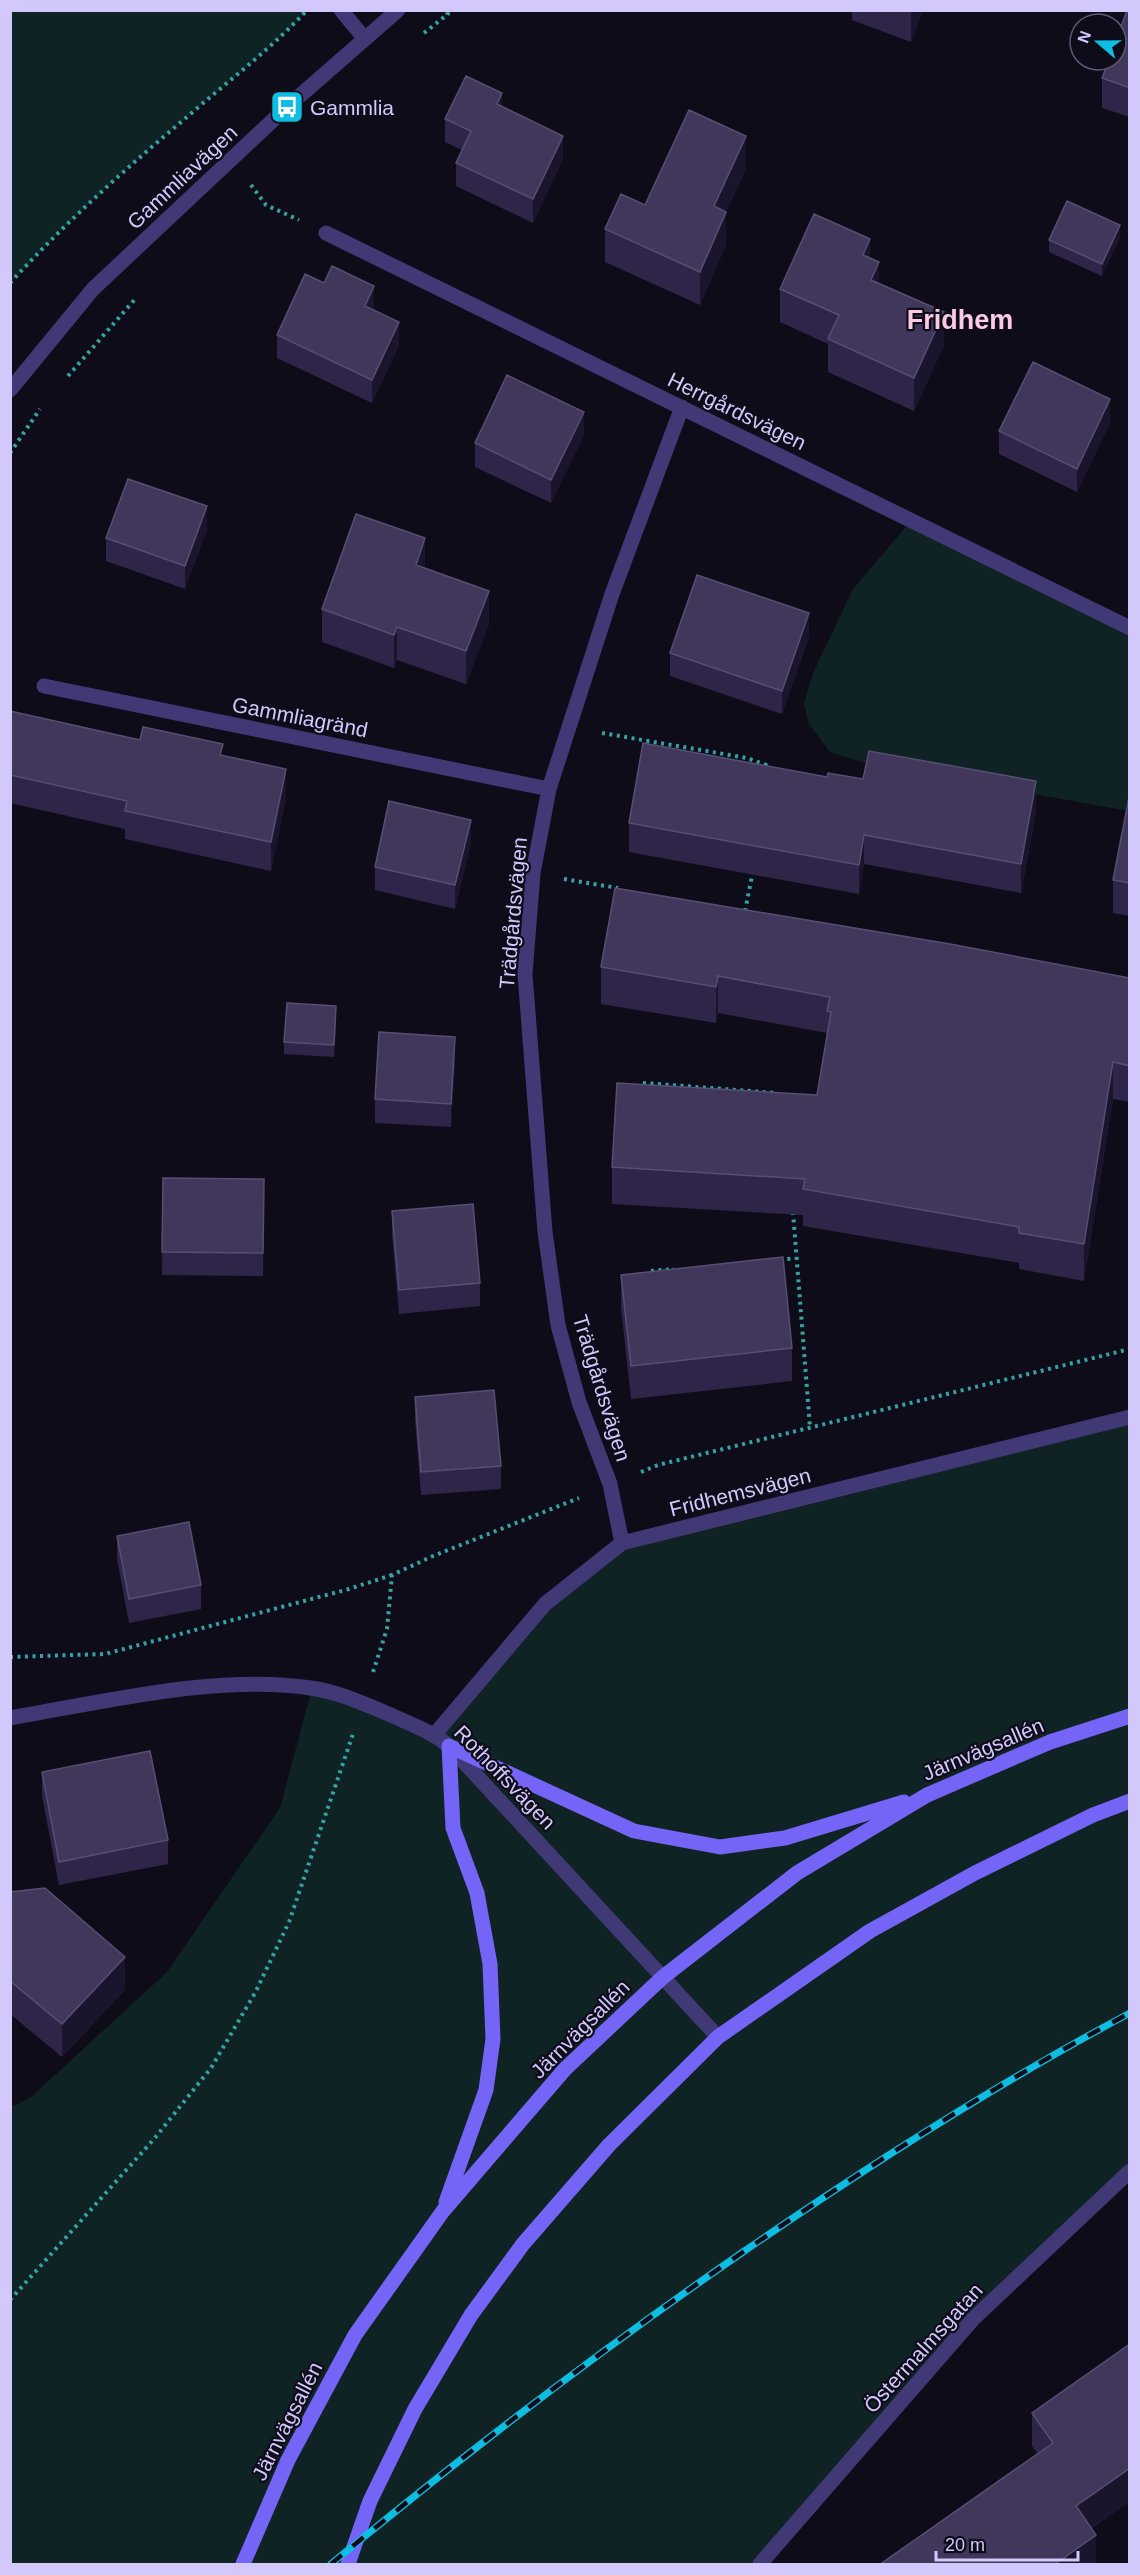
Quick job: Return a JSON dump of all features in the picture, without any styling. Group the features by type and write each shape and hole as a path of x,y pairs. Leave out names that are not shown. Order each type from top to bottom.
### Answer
{"main road":[{"name":"Järnvägsallén","path":"243,2565 288,2460 355,2335 443,2211 565,2069 663,1977 797,1873 927,1795 1050,1742 1130,1716"},
{"path":"443,2211 486,2090 493,2038 490,1964 477,1893 453,1828 450,1746 634,1831 720,1847 785,1838 927,1795"},
{"path":"348,2565 370,2501 415,2409 471,2315 523,2244 609,2145 718,2037 870,1931 975,1874 1092,1815 1130,1801"}],"street":[{"path":"341,10 365,39"},
{"name":"Gammliavägen","path":"10,390 93,289 287,107 398,10"},
{"name":"Herrgårdsvägen","path":"326,233 1130,628"},
{"name":"Trädgårdsvägen","path":"622,1543 610,1484 579,1402 558,1325 545,1232 525,974 533,873 549,789 612,594 682,407"},
{"name":"Gammliagränd","path":"44,686 549,789"},
{"name":"Fridhemsvägen","path":"435,1734 545,1604 622,1543 1130,1418"},
{"name":"Rothoffsvägen","path":"10,1718 142,1696 244,1683 312,1688 363,1703 435,1734 450,1746 718,2037"},
{"name":"Östermalmsgatan","path":"760,2565 974,2319 1130,2171"}],"path":[{"path":"10,283 58,231 187,117 276,43 307,10"},
{"path":"242,190 249,182 266,205 326,233"},
{"path":"68,377 117,317 141,292"},
{"path":"10,453 46,402"},
{"path":"569,727 747,759 766,765 769,773"},
{"path":"745,911 754,868"},
{"path":"533,873 627,890"},
{"path":"733,909 756,914"},
{"path":"643,1083 768,1091 778,1094 785,1100"},
{"path":"792,1210 810,1426"},
{"path":"773,1260 795,1258"},
{"path":"651,1271 684,1268"},
{"path":"10,1657 105,1654 349,1589 392,1575"}],"green space":[{"path":"10,11 307,11 264,52 96,197 11,283"},
{"path":"911,521 1129,628 1129,811 868,764 830,752 809,724 804,703 814,671 853,589"},
{"path":"1129,1417 1129,2171 973,2319 760,2564 11,2564 11,2107 31,2097 167,1972 280,1808 312,1688 435,1734 545,1604 622,1543"}],"building":[{"path":"1130,10 1130,88 1102,78 1104,72 1128,72 1126,12"},
{"path":"466,76 502,93 497,104 563,136 533,199 456,163 471,131 445,119"},
{"path":"689,110 746,136 714,206 726,212 700,272 605,229 621,194 645,205"},
{"path":"1067,201 1120,225 1102,264 1049,240"},
{"path":"814,214 870,239 863,255 879,262 871,280 944,312 914,378 828,339 839,315 780,289"},
{"path":"332,266 374,286 365,306 399,322 372,380 277,335 305,274 324,283"},
{"path":"1033,362 1110,399 1077,469 999,431"},
{"path":"507,375 584,412 551,480 475,443"},
{"path":"128,479 207,506 185,566 106,538"},
{"path":"356,514 425,538 416,565 489,591 466,651 397,627 394,635 322,609"},
{"path":"697,575 809,613 782,691 670,653"},
{"path":"10,711 140,740 143,727 223,744 220,755 286,769 271,842 125,811 127,801 10,775"},
{"path":"643,743 827,777 828,773 863,779 869,751 1036,781 1021,864 864,835 859,865 629,823"},
{"path":"1130,797 1130,883 1113,880"},
{"path":"389,801 471,820 455,885 375,867"},
{"path":"615,888 950,944 1130,978 1130,1066 1113,1062 1084,1244 1019,1233 1019,1227 803,1189 805,1179 612,1167 617,1083 817,1095 831,1012 827,1011 830,997 718,976 716,987 601,967"},
{"path":"287,1003 336,1006 334,1045 284,1042"},
{"path":"379,1032 455,1037 451,1104 375,1099"},
{"path":"163,1178 264,1179 263,1253 162,1252"},
{"path":"473,1204 480,1283 399,1290 392,1211"},
{"path":"783,1257 792,1348 631,1366 621,1275"},
{"path":"494,1390 501,1466 421,1472 415,1397"},
{"path":"189,1522 201,1585 129,1599 117,1536"},
{"path":"150,1751 168,1840 59,1862 42,1772"},
{"path":"45,1888 125,1957 62,2024 10,1981 10,1892"},
{"path":"1130,2344 1130,2468 1076,2506 1096,2535 1054,2565 879,2565 1053,2443 1032,2413"}],"railway":[{"path":"331,2564 534,2404 743,2252 837,2188 933,2127 1031,2068 1130,2013"}],"place":[{"name":"Gammlia","path":"287,107"}],"district":[{"name":"Fridhem","path":"960,320"}]}
